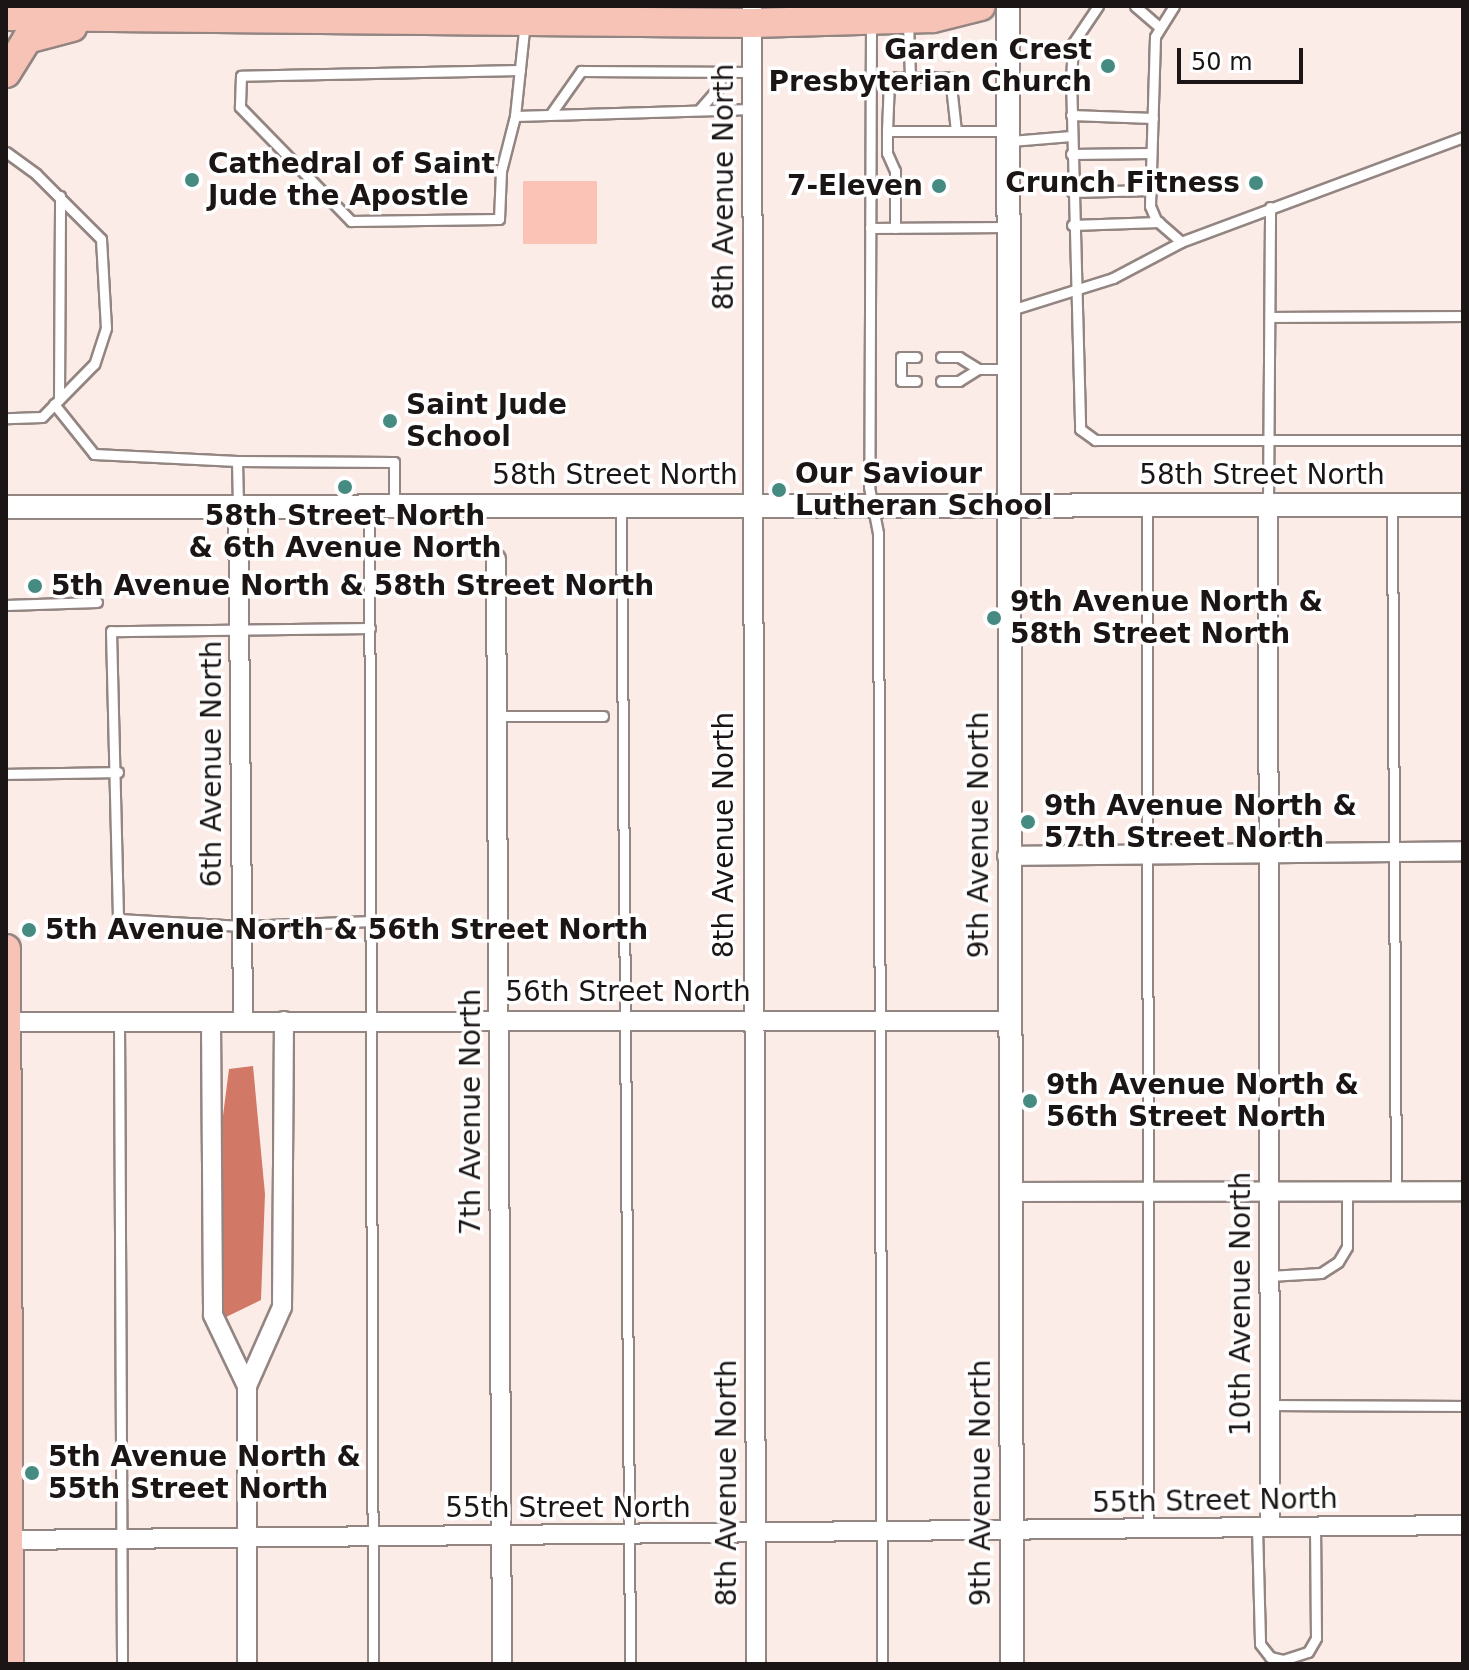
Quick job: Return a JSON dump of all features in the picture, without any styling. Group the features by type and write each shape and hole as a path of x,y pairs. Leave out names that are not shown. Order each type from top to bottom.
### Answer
{"main road":[{"path":"6,16 139,20 752,14 871,20 907,18 981,6"},
{"path":"6,73 27,39 40,33 139,20"},
{"path":"6,949 9,1664"}],"street":[{"name":"9th Avenue North","path":"1008,6 1007,856 1011,1021 1012,1664"},
{"name":"8th Avenue North","path":"752,14 756,1664"},
{"name":"10th Avenue North","path":"1263,1527 1269,1405 1268,505"},
{"name":"58th Street North","path":"6,507 1463,505"},
{"name":"6th Avenue North","path":"238,506 243,1022"},
{"name":"7th Avenue North","path":"496,559 502,1664"},
{"path":"1007,856 1463,851"},
{"path":"247,1664 247,1386 282,1307 284,1021"},
{"name":"56th Street North","path":"6,1022 1011,1021"},
{"path":"211,1022 213,1315 247,1386"},
{"path":"1010,1192 1463,1191"},
{"name":"55th Street North","path":"9,1540 1012,1533 1463,1525"}],"lane":[{"path":"1098,6 1073,43 1072,225 1077,289 1079,417 1085,433 1095,440 1463,440"},
{"path":"1135,6 1158,26"},
{"path":"1174,6 1158,26 1150,206 1159,222 1181,242"},
{"path":"511,14 520,70 515,116 501,171 499,219 351,221 240,107 241,76 520,70"},
{"path":"907,18 910,77"},
{"path":"871,20 873,505 878,533 882,1664"},
{"path":"550,115 581,71 752,72"},
{"path":"699,110 719,87 721,72"},
{"path":"895,228 895,171 887,153 889,81 910,77 950,77 955,87 956,131"},
{"path":"515,116 752,109"},
{"path":"1071,115 1153,118"},
{"path":"887,131 1071,136"},
{"path":"1008,311 1113,278 1181,242 1463,137"},
{"path":"6,152 60,196 101,239 106,328 94,364 42,417 6,418"},
{"path":"1071,154 1151,153"},
{"path":"1072,192 1151,190"},
{"path":"60,196 56,402 94,454 237,461 394,462 394,505"},
{"path":"1268,505 1270,207"},
{"path":"1072,225 1159,222"},
{"path":"870,228 1008,227"},
{"path":"1270,317 1463,316"},
{"path":"916,357 901,357 901,381 916,381"},
{"path":"941,357 959,357 978,369 1008,369"},
{"path":"941,381 959,381 978,369"},
{"path":"237,461 238,506"},
{"path":"369,505 373,1664"},
{"path":"621,505 630,1664"},
{"path":"1147,505 1148,1530"},
{"path":"1392,505 1396,1192"},
{"path":"6,605 97,602"},
{"path":"370,628 267,628 239,633 111,631 118,772 118,919 242,926 372,921"},
{"path":"497,716 603,716"},
{"path":"6,774 118,772"},
{"path":"119,1022 122,1664"},
{"path":"1268,1276 1321,1273 1338,1262 1347,1247 1347,1192"},
{"path":"1269,1405 1463,1406"},
{"path":"1263,1527 1260,1644 1270,1657 1283,1660 1308,1652 1316,1638 1315,1526"}],"shaded area":[{"path":"523,181 597,181 597,244 523,244"},
{"path":"253,1066 265,1194 261,1300 224,1318 219,1277 220,1139 229,1069"}],"place":[{"name":"Garden Crest Presbyterian Church","path":"1108,66"},
{"name":"Cathedral of Saint Jude the Apostle","path":"192,180"},
{"name":"Crunch Fitness","path":"1256,183"},
{"name":"7-Eleven","path":"939,186"},
{"name":"Saint Jude School","path":"390,421"},
{"name":"58th Street North & 6th Avenue North","path":"345,487"},
{"name":"Our Saviour Lutheran School","path":"779,490"},
{"name":"5th Avenue North & 58th Street North","path":"35,586"},
{"name":"9th Avenue North & 58th Street North","path":"994,618"},
{"name":"9th Avenue North & 57th Street North","path":"1028,822"},
{"name":"5th Avenue North & 56th Street North","path":"29,930"},
{"name":"9th Avenue North & 56th Street North","path":"1030,1101"},
{"name":"5th Avenue North & 55th Street North","path":"32,1473"}]}
